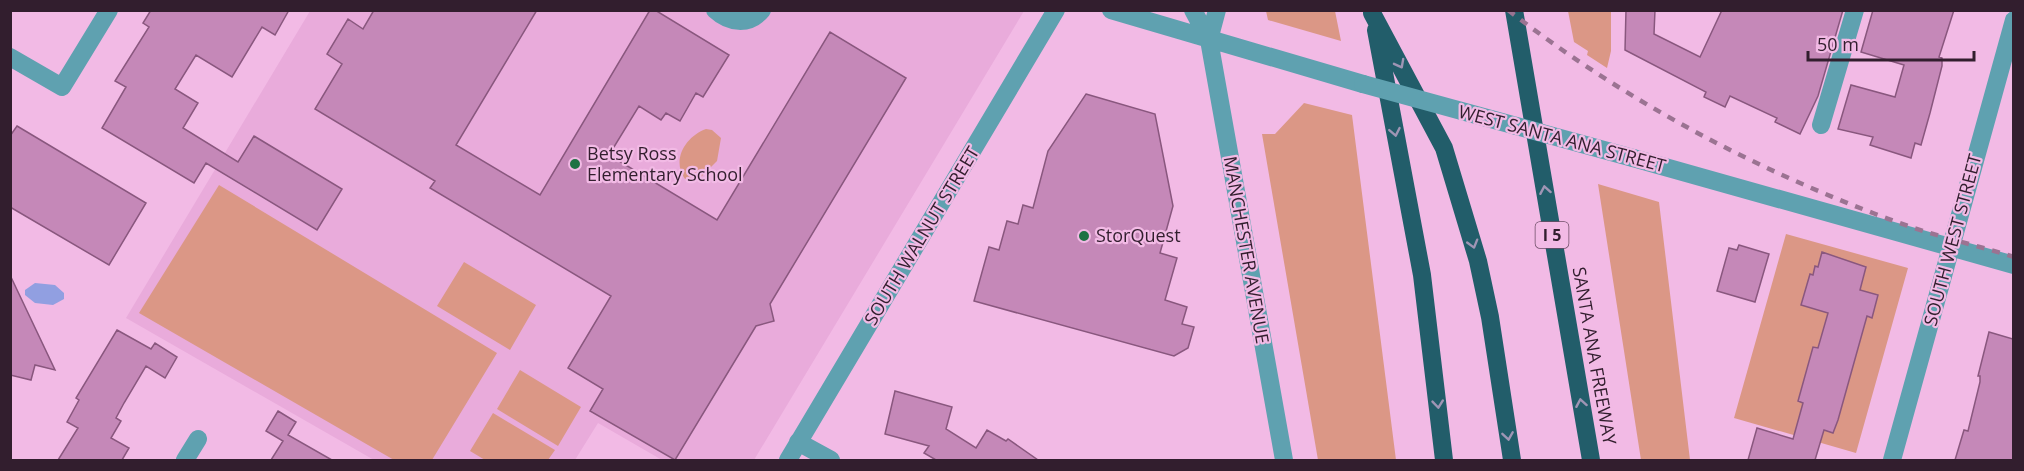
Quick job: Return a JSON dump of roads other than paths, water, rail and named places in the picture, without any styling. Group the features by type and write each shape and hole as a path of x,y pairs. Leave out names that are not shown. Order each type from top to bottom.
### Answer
{"highway":[{"name":"SANTA ANA FREEWAY","path":"1514,10 1591,460"},
{"path":"1372,12 1422,275 1444,460"},
{"path":"1372,12 1444,148 1480,272 1512,460"}],"street":[{"path":"10,57 62,87 109,10"},
{"path":"715,10 722,17 736,22 748,21 762,10"},
{"name":"SOUTH WALNUT STREET","path":"788,460 1056,10"},
{"name":"WEST SANTA ANA STREET","path":"1111,10 1303,67 2013,265"},
{"name":"MANCHESTER AVENUE","path":"1193,10 1209,40 1284,460"},
{"name":"MANCHESTER AVENUE","path":"1209,40 1217,10"},
{"path":"1821,125 1855,10"},
{"name":"SOUTH WEST STREET","path":"1892,460 2013,20"},
{"path":"185,460 198,439"},
{"path":"798,442 831,460"}],"water":[{"path":"35,283 55,285 64,293 64,299 53,305 35,303 25,295 25,290"}],"railway":[{"path":"1508,10 1601,76 1650,106 1750,160 1802,184 1908,226 2014,257"}],"place":[{"name":"Betsy Ross Elementary School","path":"575,164"},
{"name":"StorQuest","path":"1084,236"}]}
